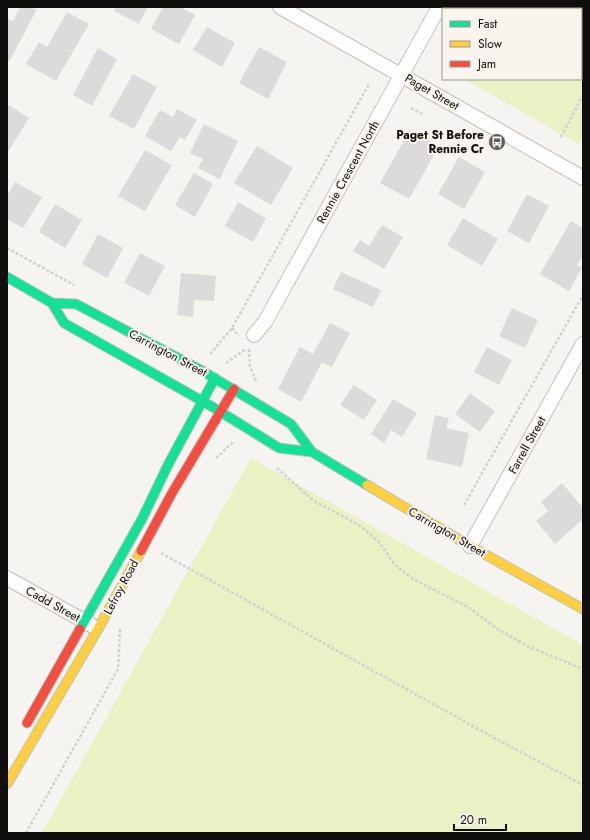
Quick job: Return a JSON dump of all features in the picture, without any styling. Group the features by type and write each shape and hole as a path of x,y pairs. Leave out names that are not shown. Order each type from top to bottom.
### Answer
{"main road":[{"name":"Carrington Street","path":"7,277 52,303 76,304 215,378 291,424 312,452 470,546 583,609"},
{"name":"Carrington Street","path":"52,303 64,323 221,412 278,448 312,452"},
{"name":"Lefroy Road","path":"21,734 142,519 169,463 215,378"},
{"name":"Lefroy Road","path":"7,784 98,629 172,493 234,389"}],"street":[{"name":"Paget Street","path":"280,7 583,178"},
{"name":"Rennie Crescent North","path":"254,335 265,322 439,7"},
{"name":"Farrell Street","path":"470,546 583,344"},
{"name":"Cadd Street","path":"7,578 98,629"}],"path":[{"path":"207,357 232,328 369,84"},
{"path":"561,137 583,95"},
{"path":"411,108 424,116"},
{"path":"464,505 583,295"},
{"path":"226,363 249,347 250,367 257,383"},
{"path":"274,465 314,501 364,530 380,543 394,564 413,579 468,607 496,628 527,646 583,669"},
{"path":"157,560 164,547"},
{"path":"161,553 382,676 583,785"},
{"path":"26,833 118,669 120,626"}],"green space":[{"path":"583,7 583,137 579,144 466,80 582,80 582,8 470,8"},
{"path":"251,458 583,645 583,833 42,833"}],"building":[{"path":"20,7 37,9 9,62 7,61 7,18 13,21"},
{"path":"116,7 148,7 139,24 114,11"},
{"path":"163,7 180,7 195,15 179,44 151,29"},
{"path":"67,12 89,24 56,81 26,64 39,42 47,47"},
{"path":"207,27 235,43 222,67 193,50"},
{"path":"259,47 287,62 268,99 239,83"},
{"path":"98,48 117,59 92,106 73,95"},
{"path":"133,74 157,87 134,129 109,116"},
{"path":"9,105 29,118 7,154 7,108"},
{"path":"177,109 197,120 185,140 180,137 171,151 145,136 160,110 173,117"},
{"path":"204,124 238,141 220,179 198,168 203,159 190,153"},
{"path":"410,130 439,146 409,199 380,183"},
{"path":"257,146 293,168 271,205 234,183"},
{"path":"145,150 172,165 145,211 118,196"},
{"path":"459,157 485,172 464,209 438,194"},
{"path":"194,173 213,184 195,217 175,205"},
{"path":"15,182 42,197 23,228 7,219 7,196"},
{"path":"527,194 549,206 529,243 507,231"},
{"path":"238,202 266,218 253,242 225,226"},
{"path":"55,204 82,220 65,248 39,232"},
{"path":"463,218 498,239 482,266 447,245"},
{"path":"571,221 583,228 583,256 577,265 582,268 569,291 540,274"},
{"path":"382,225 403,237 384,269 353,251 360,240 369,246"},
{"path":"98,234 123,248 107,278 82,264"},
{"path":"140,253 165,266 149,296 124,283"},
{"path":"341,272 381,290 373,307 333,289"},
{"path":"181,273 216,276 214,301 194,300 193,317 177,315"},
{"path":"512,308 538,320 525,348 499,336"},
{"path":"330,323 350,333 332,367 322,362 301,402 278,389 300,347 313,354"},
{"path":"487,347 512,360 499,385 474,372"},
{"path":"354,385 377,400 364,420 340,405"},
{"path":"470,393 495,411 480,432 455,414"},
{"path":"393,399 417,413 402,437 391,430 384,443 371,434"},
{"path":"435,415 449,418 446,428 469,433 462,467 426,459"},
{"path":"562,483 583,508 583,519 555,544 536,521 548,511 541,502"}],"traffic: fast":[{"path":"7,277 52,303 76,304 199,369 291,424 312,452 367,485"},
{"path":"52,303 64,323 211,406 279,448 312,452"},
{"path":"80,629 142,519 169,463 215,378"}],"traffic: slow":[{"path":"367,485 470,546 583,609"},
{"path":"7,784 98,629 141,551"}],"traffic: jam":[{"path":"141,551 172,493 234,389"},
{"path":"27,723 80,629"}],"place":[{"name":"Paget St Before Rennie Cr","path":"497,142"}]}
